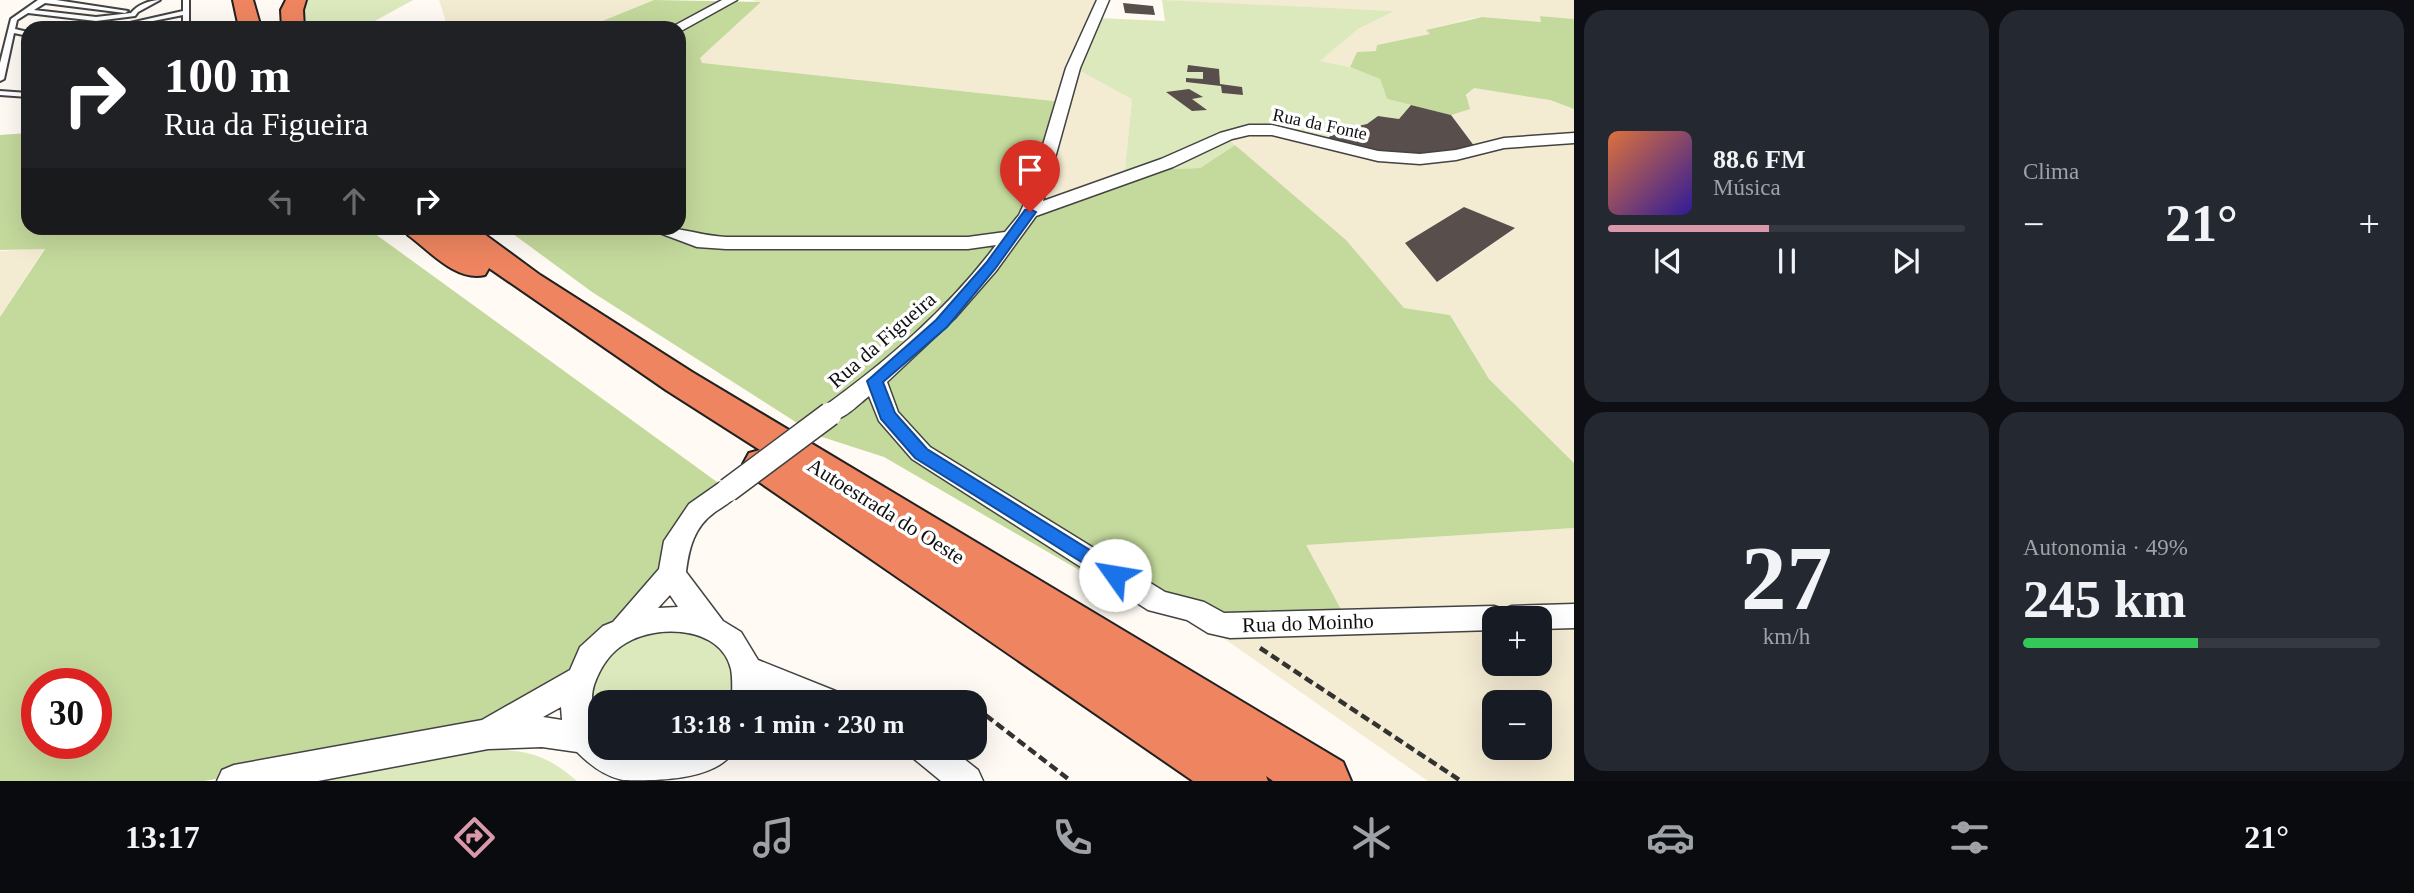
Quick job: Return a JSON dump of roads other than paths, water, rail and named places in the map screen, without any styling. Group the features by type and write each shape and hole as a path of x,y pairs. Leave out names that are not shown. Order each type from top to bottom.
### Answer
{"highway":[{"path":"243,0 248,21"},
{"path":"293,21 292,10 296,0"},
{"name":"Autoestrada do Oeste","path":"429,235 554,325 1240,781"},
{"name":"Autoestrada do Oeste","path":"466,235 527,282 690,388 1324,781"}],"street":[{"path":"686,23 731,0"},
{"name":"Rua da Figueira","path":"672,573 677,541 698,511 875,381 942,324 991,266 1030,212 1048,162 1069,80 1077,57 1097,23 1103,0"},
{"name":"Rua da Fonte","path":"1030,212 1167,163 1226,136 1249,130 1272,130 1378,156 1420,159 1456,155 1504,143 1574,138"},
{"path":"681,235 697,241 726,243 968,243 1011,237"},
{"name":"Rua do Moinho","path":"875,381 887,415 921,453 1158,602 1194,610 1218,624 1230,626 1482,618"},
{"path":"588,734 578,720 575,700 579,680 594,653 619,632 672,573 684,594 711,626 727,637 740,652 748,670 748,690"},
{"path":"1552,617 1574,616"},
{"path":"619,632 645,621 674,617 711,626"},
{"path":"748,670 796,690"},
{"path":"488,734 579,680"},
{"path":"234,781 488,734 542,732 588,752"},
{"path":"607,760 634,770 661,771 710,761"},
{"path":"940,760 966,781"}],"lane":[{"path":"0,79 14,19 48,0 134,19"},
{"path":"134,19 145,5 157,0"},
{"path":"186,0 186,21"},
{"path":"48,14 71,4"},
{"path":"145,5 163,8 163,21"},
{"path":"25,11 96,19 163,18 184,13"},
{"path":"13,31 21,33"},
{"path":"0,93 21,95"}]}
